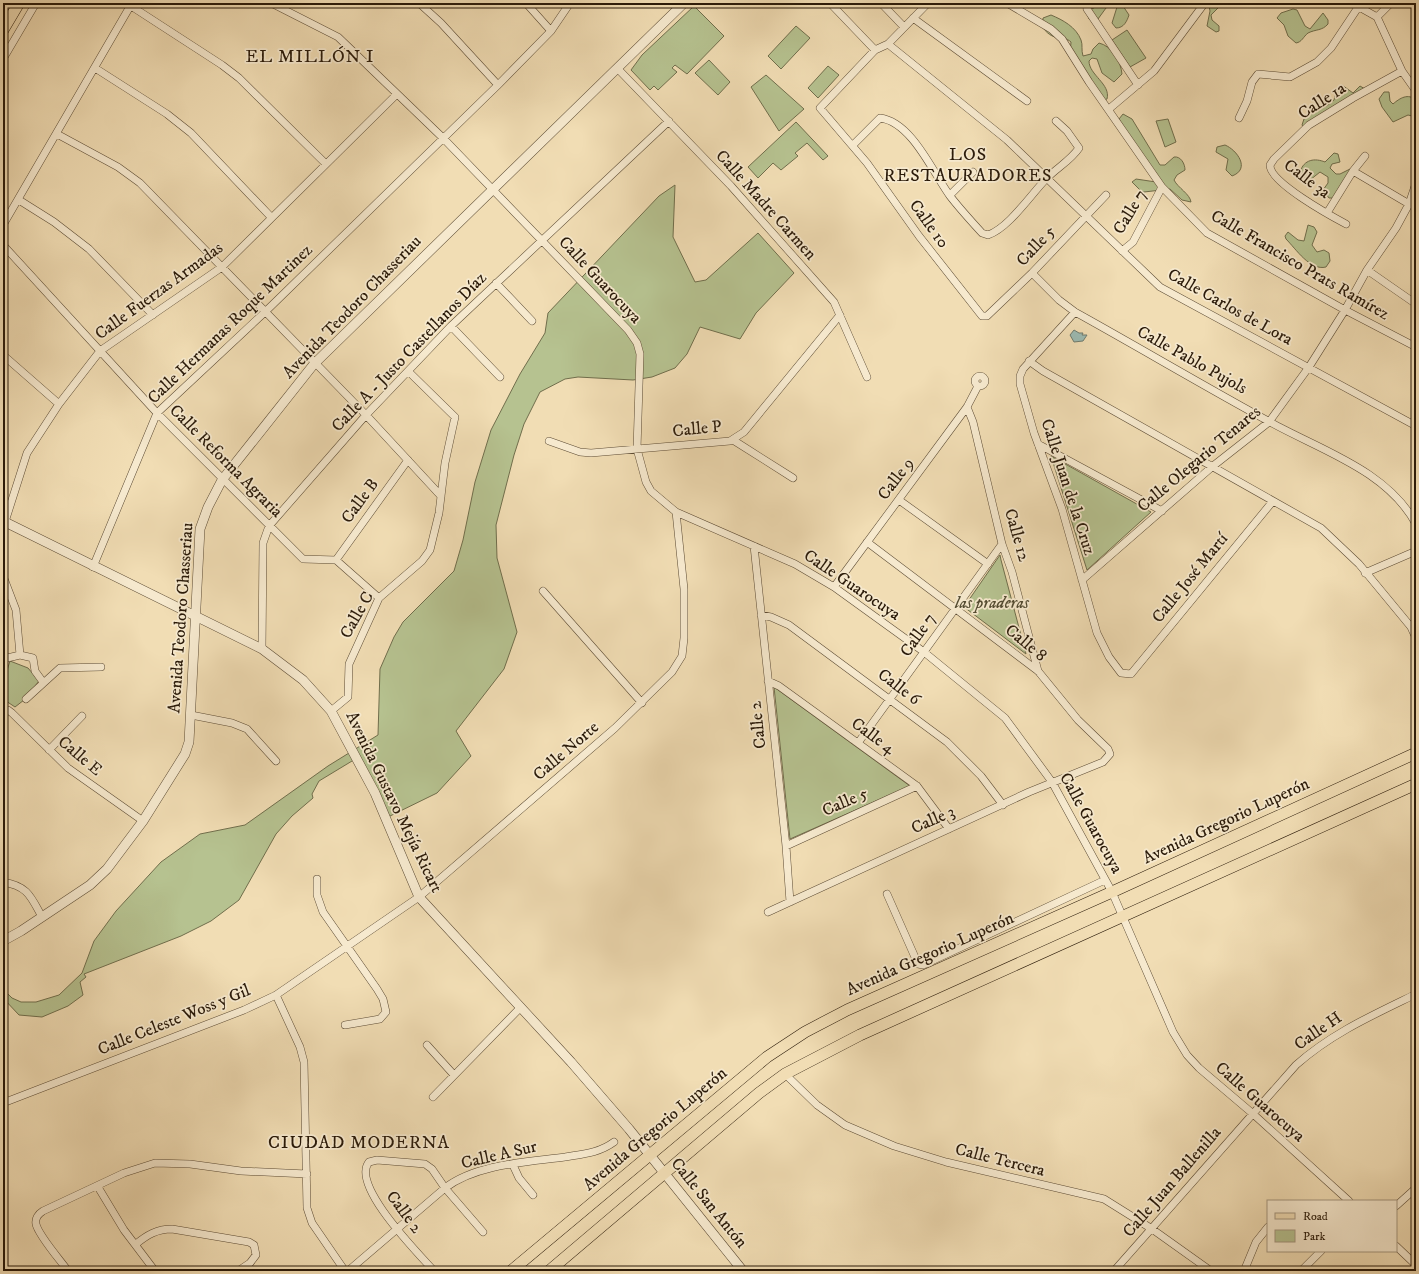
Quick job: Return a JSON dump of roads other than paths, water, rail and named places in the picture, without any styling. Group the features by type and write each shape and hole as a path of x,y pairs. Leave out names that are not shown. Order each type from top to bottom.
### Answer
{"main road":[{"path":"3,30 19,3"},
{"name":"Avenida Gregorio Luperón","path":"511,1271 651,1156 767,1057 805,1032 846,1010 1112,892 1416,753"},
{"path":"549,1271 733,1114 785,1074 860,1035 1123,918 1416,784"}],"street":[{"path":"3,59 36,3"},
{"name":"Calle Guarocuya","path":"271,3 338,37 443,138 628,330 637,343 640,354 637,449 646,482 651,491 676,512 795,564 834,587 924,652 1005,718 1052,782 1112,892 1173,1032 1187,1056 1198,1068 1252,1113 1348,1200"},
{"path":"419,3 440,23 498,85"},
{"path":"526,3 551,31"},
{"name":"Calle Hermanas Roque Martinez","path":"93,567 157,413 265,312 498,85 551,31 570,3"},
{"name":"Avenida Teodoro Chasseriau","path":"3,941 99,877 115,860 143,821 185,754 189,742 191,716 200,529 205,513 222,480 314,364 684,3"},
{"path":"830,3 875,50 888,44 928,3"},
{"path":"881,3 904,27"},
{"name":"Calle Francisco Prats Ramírez","path":"1008,3 1051,29 1062,39 1089,82 1162,187 1207,233 1345,310 1416,347"},
{"path":"1109,109 1154,71 1187,29 1204,4 1203,3"},
{"path":"1377,17 1391,3"},
{"path":"3,225 19,200 132,4 239,78 326,164"},
{"path":"1238,118 1247,100 1252,82 1258,74 1290,77 1317,62 1331,48 1355,4 1377,17 1402,71 1416,91"},
{"path":"1087,9 1138,85"},
{"path":"914,18 1027,100"},
{"name":"Calle Carlos de Lora","path":"888,44 1007,140 1160,287 1416,426"},
{"name":"Calle 10","path":"875,50 820,108 853,145 942,267 982,316 987,316"},
{"path":"95,68 167,114 191,133 271,216"},
{"name":"Calle Madre Carmen","path":"618,69 731,186 831,299 840,315 867,377"},
{"name":"Calle 1a","path":"1270,169 1274,159 1307,126 1402,71"},
{"name":"Calle Fuerzas Armadas","path":"3,524 27,453 59,404 100,351 222,267 271,216 397,94"},
{"path":"853,145 880,118 885,119 910,136 950,195 982,233 988,236 995,233 1007,222 1047,178 1079,148 1067,131 1056,122"},
{"name":"Calle A - Justo Castellanos Díaz","path":"262,649 263,543 269,526 366,415 451,326 669,121"},
{"path":"57,134 131,176 222,267 314,364 366,415 441,496"},
{"name":"Calle 3a","path":"1327,213 1353,170 1365,156"},
{"name":"Calle 3a","path":"1270,169 1296,194 1346,224"},
{"name":"Calle 3a","path":"1353,170 1409,204"},
{"path":"950,195 973,172"},
{"name":"Calle Olegario Tenares","path":"1082,580 1213,466 1269,422 1309,367 1345,310 1367,270 1396,228 1409,204 1416,183"},
{"name":"Calle 7","path":"1122,251 1133,242 1162,187"},
{"name":"Calle 5","path":"987,316 1032,274 1106,195"},
{"path":"19,200 54,222 89,249 153,315"},
{"name":"Calle Reforma Agraria","path":"3,245 157,413 222,480 303,559 336,560"},
{"path":"1367,270 1416,304"},
{"name":"Calle Pablo Pujols","path":"1032,274 1059,300 1075,312 1269,422 1365,472 1396,498 1416,524"},
{"path":"496,283 532,321"},
{"name":"Calle Juan de la Cruz","path":"1075,312 1029,361 1020,376 1020,384 1038,444 1062,508 1097,633 1103,647 1121,673 1131,674"},
{"name":"Calle P","path":"549,441 575,450 591,453 697,445 733,440 744,432 840,315"},
{"path":"451,326 500,376"},
{"path":"3,355 59,404"},
{"path":"1029,361 1043,371 1321,528 1344,548 1413,626 1416,638"},
{"name":"Calle C","path":"330,711 348,697 349,664 379,598 422,560 430,550 440,513 444,463 455,417 408,371"},
{"name":"Calle 9","path":"834,587 967,407 978,386"},
{"name":"Calle 12","path":"967,407 973,422 1002,544 1012,572 1038,671"},
{"path":"733,440 793,478"},
{"path":"1038,444 1162,511"},
{"name":"Calle B","path":"336,560 408,460"},
{"path":"899,500 988,564"},
{"name":"Calle José Martí","path":"1131,674 1273,501"},
{"name":"Calle Norte","path":"346,946 419,897 479,847 642,703 672,672 682,656 684,647 684,588 676,512"},
{"name":"Avenida Gustavo Mejía Ricart","path":"3,524 262,649 303,680 330,711 374,793 419,897 571,1062 651,1156"},
{"name":"Calle 8","path":"867,542 1038,671 1078,720 1108,749 1110,756"},
{"name":"Calle 7","path":"858,743 1002,544"},
{"name":"Calle 2","path":"754,546 786,846 790,902"},
{"path":"1365,573 1416,551"},
{"path":"336,560 379,598"},
{"path":"3,576 16,610 20,656"},
{"path":"543,591 642,703"},
{"name":"Calle 6","path":"761,615 778,620 789,626 947,742 965,758 1003,805"},
{"path":"3,659 20,656 33,658 36,671 43,682"},
{"path":"26,699 60,668 101,667"},
{"name":"Calle 4","path":"768,681 779,686 917,786 949,829"},
{"name":"Calle E","path":"3,711 8,710 12,713 48,750 86,782 143,821"},
{"path":"48,750 82,716"},
{"path":"191,716 232,723 247,729 276,761"},
{"name":"Calle 3","path":"768,912 1052,782 1103,762 1110,756"},
{"name":"Calle 5","path":"786,846 917,786"},
{"path":"317,879 317,895 323,912 377,989 383,999 386,1012 380,1019 345,1024"},
{"path":"887,894 918,964 923,966 1105,880"},
{"path":"3,882 24,888 42,916"},
{"name":"Calle Celeste Woss y Gil","path":"3,1103 244,1010 276,995 346,946"},
{"name":"Calle H","path":"1252,1113 1296,1065 1312,1050 1347,1027 1416,994"},
{"path":"276,995 300,1047 304,1062 308,1208 312,1224 347,1271"},
{"path":"432,1097 521,1007"},
{"path":"427,1045 454,1075"},
{"name":"Calle Tercera","path":"785,1074 817,1105 845,1125 894,1146 946,1162 1104,1198 1152,1229 1211,1271"},
{"name":"Calle Juan Ballenilla","path":"1114,1271 1252,1113"},
{"name":"Calle A Sur","path":"347,1271 445,1188 470,1174 513,1165 598,1152 614,1142"},
{"name":"Calle San Antón","path":"651,1156 743,1271"},
{"name":"Calle 2","path":"434,1271 397,1230 372,1194 366,1171 367,1164 377,1160 425,1164 432,1169 445,1188"},
{"path":"68,1271 38,1230 36,1222 38,1216 43,1211 143,1166 171,1162 241,1171 307,1174"},
{"path":"513,1165 519,1178 534,1195"},
{"path":"98,1186 124,1230 155,1271"},
{"path":"445,1188 483,1232"},
{"path":"1397,1205 1416,1188"},
{"path":"1244,1271 1256,1242 1267,1228"},
{"path":"136,1244 161,1229 172,1229 249,1242 254,1245 256,1255 250,1263 238,1271"},
{"path":"1397,1247 1416,1265"},
{"path":"1301,1271 1320,1252"}],"water":[{"path":"1074,330 1079,333 1083,333 1082,335 1087,335 1083,341 1074,342 1070,335"}],"district":[{"name":"EL MILLÓN I","path":"310,57"},
{"name":"LOS RESTAURADORES","path":"968,165"},
{"name":"CIUDAD MODERNA","path":"359,1143"}],"park label":[{"name":"las praderas","path":"992,603"}]}
